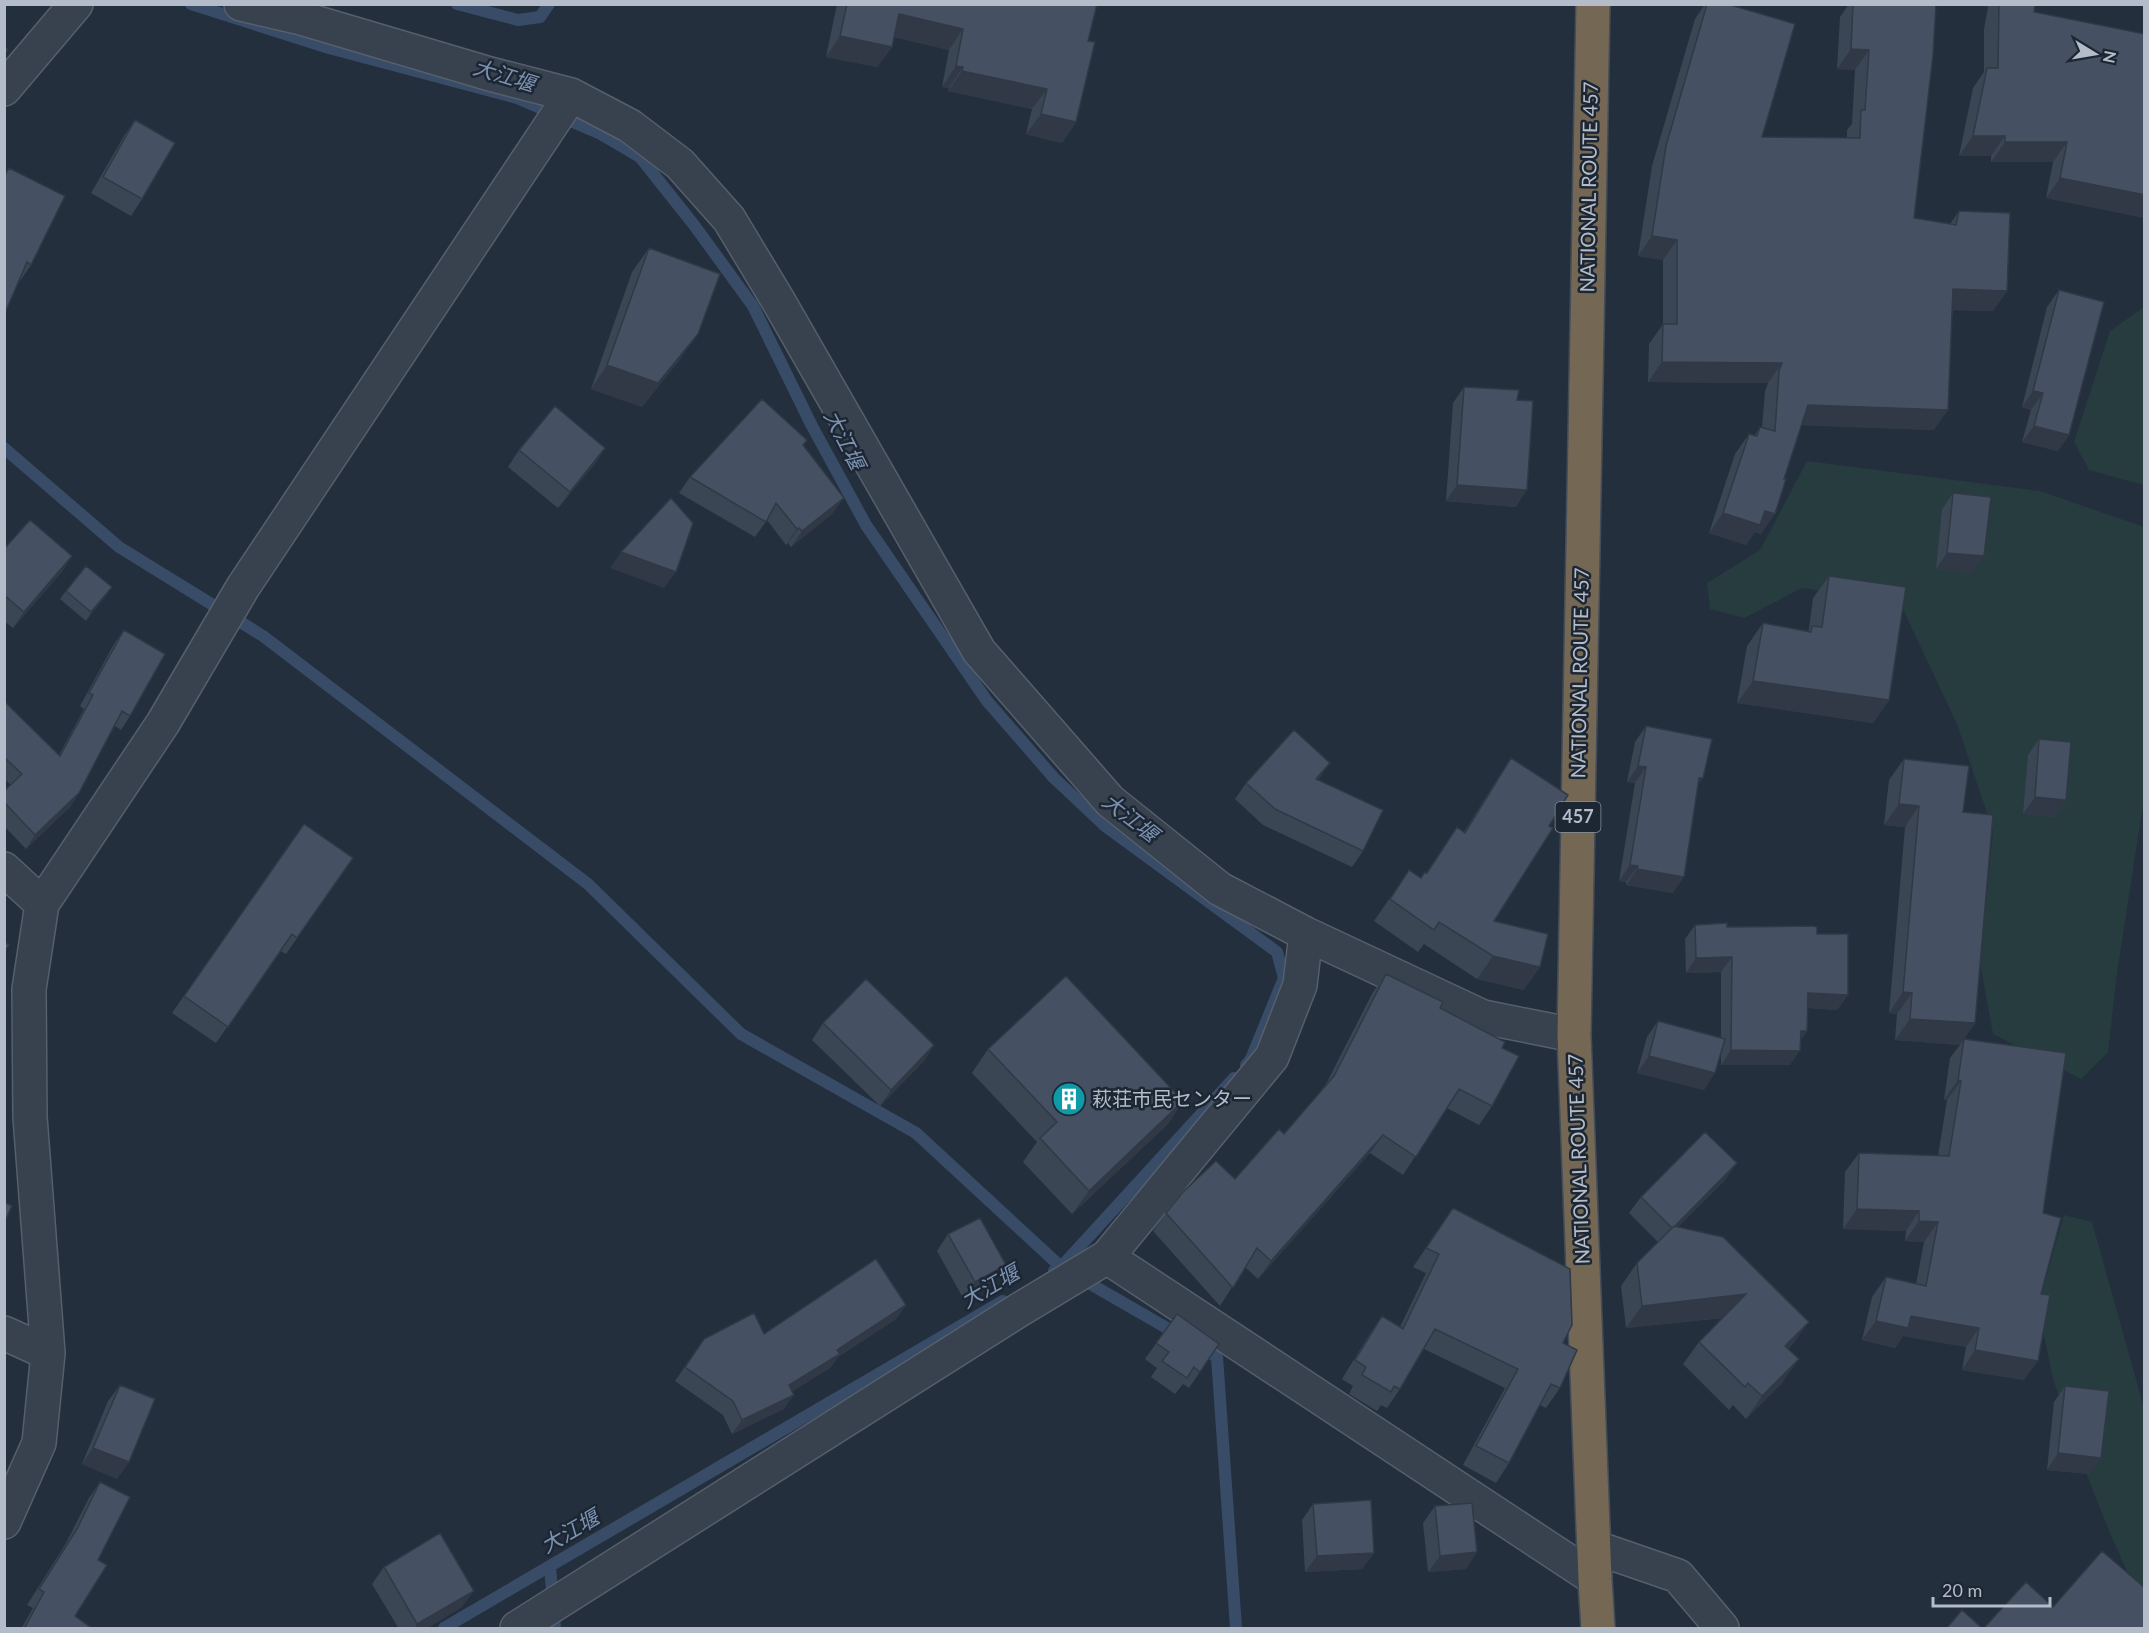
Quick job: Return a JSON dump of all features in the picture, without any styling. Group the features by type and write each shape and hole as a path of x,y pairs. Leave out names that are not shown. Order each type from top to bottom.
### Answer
{"highway":[{"name":"NATIONAL ROUTE 457","path":"1593,4 1574,1035 1598,1629"}],"street":[{"path":"4,88 76,4"},
{"path":"241,4 303,11 490,74 570,95 630,126 680,164 729,219 973,641 1110,801 1220,889 1306,934 1483,1017 1574,1035"},
{"path":"4,1522 39,1443 48,1353 17,1112 29,989 42,904 164,723 243,587 570,95"},
{"path":"4,869 42,904"},
{"path":"517,1629 1019,1310 1107,1257 1272,1057 1300,985 1306,934"},
{"path":"1107,1257 1595,1579"},
{"path":"4,1333 48,1353"},
{"path":"1594,1547 1678,1576 1722,1629"}],"green space":[{"path":"2144,307 2144,485 2089,470 2074,442 2110,331"},
{"path":"1807,461 2040,491 2144,527 2144,798 2117,973 2108,1052 2081,1079 1993,1034 1980,963 1993,831 1957,724 1900,603 1802,588 1744,618 1710,609 1707,583 1760,550"},
{"path":"2064,1215 2092,1222 2144,1408 2144,1598 2133,1585 2109,1531 2053,1379 2038,1306"}],"building":[{"path":"847,4 1097,4 1088,41 1095,42 1076,122 1041,114 1047,89 962,71 963,67 956,66 963,29 899,14 892,47 840,36"},
{"path":"1707,4 1727,4 1795,24 1762,137 1860,138 1861,110 1865,110 1869,50 1851,49 1853,4 1936,4 1933,55 1914,218 1956,225 1959,211 2010,213 2007,291 1953,289 1948,410 1808,405 1775,514 1765,511 1760,525 1723,513 1749,434 1757,436 1760,427 1775,431 1779,371 1782,363 1662,362 1663,324 1677,324 1677,240 1652,236 1666,146"},
{"path":"1999,4 2035,4 2034,12 2145,34 2145,195 2060,178 2067,142 2005,142 2005,136 1973,136 1987,68 1998,68"},
{"path":"135,120 175,143 142,199 103,177"},
{"path":"9,168 65,196 31,265 27,262 5,313 4,176"},
{"path":"649,248 720,274 698,334 658,383 607,365"},
{"path":"2059,290 2104,302 2069,435 2034,426 2043,393 2033,391"},
{"path":"1464,387 1519,390 1517,400 1533,401 1527,490 1457,485"},
{"path":"762,399 807,440 803,445 844,498 802,531 797,529 776,503 766,522 690,477"},
{"path":"555,406 605,448 570,492 519,450"},
{"path":"1953,493 1991,497 1984,556 1947,553"},
{"path":"671,498 693,523 676,572 621,552"},
{"path":"30,520 72,556 24,612 4,595 4,549"},
{"path":"86,566 112,587 91,612 66,591"},
{"path":"1829,576 1906,587 1889,700 1753,681 1763,623 1811,632 1812,626 1822,627"},
{"path":"124,630 165,654 130,716 122,711 79,793 35,835 4,802 4,791 22,774 4,757 4,703 60,756 93,695 89,693"},
{"path":"1646,726 1712,739 1703,778 1699,778 1684,877 1637,869 1638,866 1630,865 1646,767 1638,766"},
{"path":"1294,730 1330,763 1316,779 1383,810 1363,851 1275,809 1246,783"},
{"path":"2039,739 2071,742 2066,800 2035,797"},
{"path":"1511,758 1568,795 1549,826 1553,828 1494,921 1548,934 1540,967 1493,956 1439,922 1434,930 1390,899 1409,870 1421,878 1425,872 1427,873 1457,827 1465,833"},
{"path":"1904,759 1969,766 1963,812 1993,815 1975,1023 1910,1019 1912,993 1903,992 1919,806 1899,804"},
{"path":"304,824 353,858 297,938 292,934 228,1027 184,996"},
{"path":"1727,923 1727,927 1813,926 1817,927 1817,934 1848,934 1848,995 1808,993 1807,1031 1801,1031 1800,1051 1731,1050 1732,957 1696,958 1695,925"},
{"path":"4,942 9,945 4,952"},
{"path":"1386,974 1443,1002 1440,1008 1505,1042 1502,1048 1519,1056 1492,1106 1459,1089 1416,1157 1383,1135 1271,1261 1257,1248 1233,1288 1166,1213 1183,1192 1216,1161 1235,1179 1279,1129 1284,1134 1334,1076"},
{"name":"萩荘市民センター","path":"1066,976 1183,1101 1089,1191 1040,1138 1057,1122 988,1049"},
{"path":"866,979 934,1045 891,1090 823,1023"},
{"path":"1658,1021 1725,1039 1715,1073 1649,1056"},
{"path":"1964,1039 2066,1053 2043,1213 2061,1218 2041,1294 2050,1295 2038,1361 1975,1350 1979,1328 1911,1316 1908,1328 1876,1321 1886,1277 1926,1286 1938,1222 1919,1221 1919,1211 1857,1209 1859,1153 1949,1156 1961,1081 1958,1080"},
{"path":"1705,1132 1737,1163 1672,1228 1641,1197"},
{"path":"4,1202 12,1206 4,1223"},
{"path":"1453,1208 1570,1269 1572,1325 1563,1343 1577,1350 1560,1388 1551,1384 1509,1463 1476,1446 1518,1369 1435,1329 1400,1389 1394,1386 1391,1392 1362,1375 1366,1367 1355,1360 1382,1316 1403,1329 1439,1254 1426,1248"},
{"path":"980,1218 1006,1265 975,1282 948,1234"},
{"path":"1674,1226 1723,1237 1809,1322 1785,1346 1799,1359 1762,1396 1748,1383 1745,1387 1699,1342 1746,1294 1642,1306 1637,1263"},
{"path":"876,1259 906,1305 837,1350 840,1354 789,1385 794,1395 742,1420 733,1401 685,1367 704,1339 754,1313 764,1334"},
{"path":"1177,1314 1219,1344 1200,1372 1194,1367 1187,1378 1162,1361 1169,1352 1156,1343"},
{"path":"120,1385 155,1399 129,1462 93,1448"},
{"path":"2065,1386 2109,1391 2101,1458 2058,1453"},
{"path":"100,1482 130,1497 98,1560 107,1565 75,1616 93,1629 24,1629 44,1592 39,1589 77,1529"},
{"path":"1371,1500 1374,1553 1317,1556 1313,1504"},
{"path":"1472,1503 1477,1552 1440,1556 1435,1506"},
{"path":"440,1533 474,1591 417,1624 384,1567"},
{"path":"2102,1551 2145,1588 2145,1629 1983,1629 2026,1582 2053,1607"},
{"path":"1962,1610 1983,1629 1946,1629"}],"waterway":[{"name":"大江堰","path":"191,4 329,48 517,98 601,134 640,157 694,225 753,306 812,426 866,525 987,701 1054,778 1105,826 1277,952 1284,978 1251,1059 1246,1065"},
{"path":"457,4 518,20 540,17 549,4"},
{"path":"4,448 119,547 263,636 588,884 741,1034 916,1133 1061,1267 1179,1335"},
{"name":"大江堰","path":"1054,1271 1061,1267 1234,1078"},
{"name":"大江堰","path":"444,1628 1003,1301"},
{"path":"1199,1347 1217,1357 1236,1628"},
{"path":"550,1566 555,1628"}],"place":[{"name":"萩荘市民センター","path":"1069,1099"}]}
